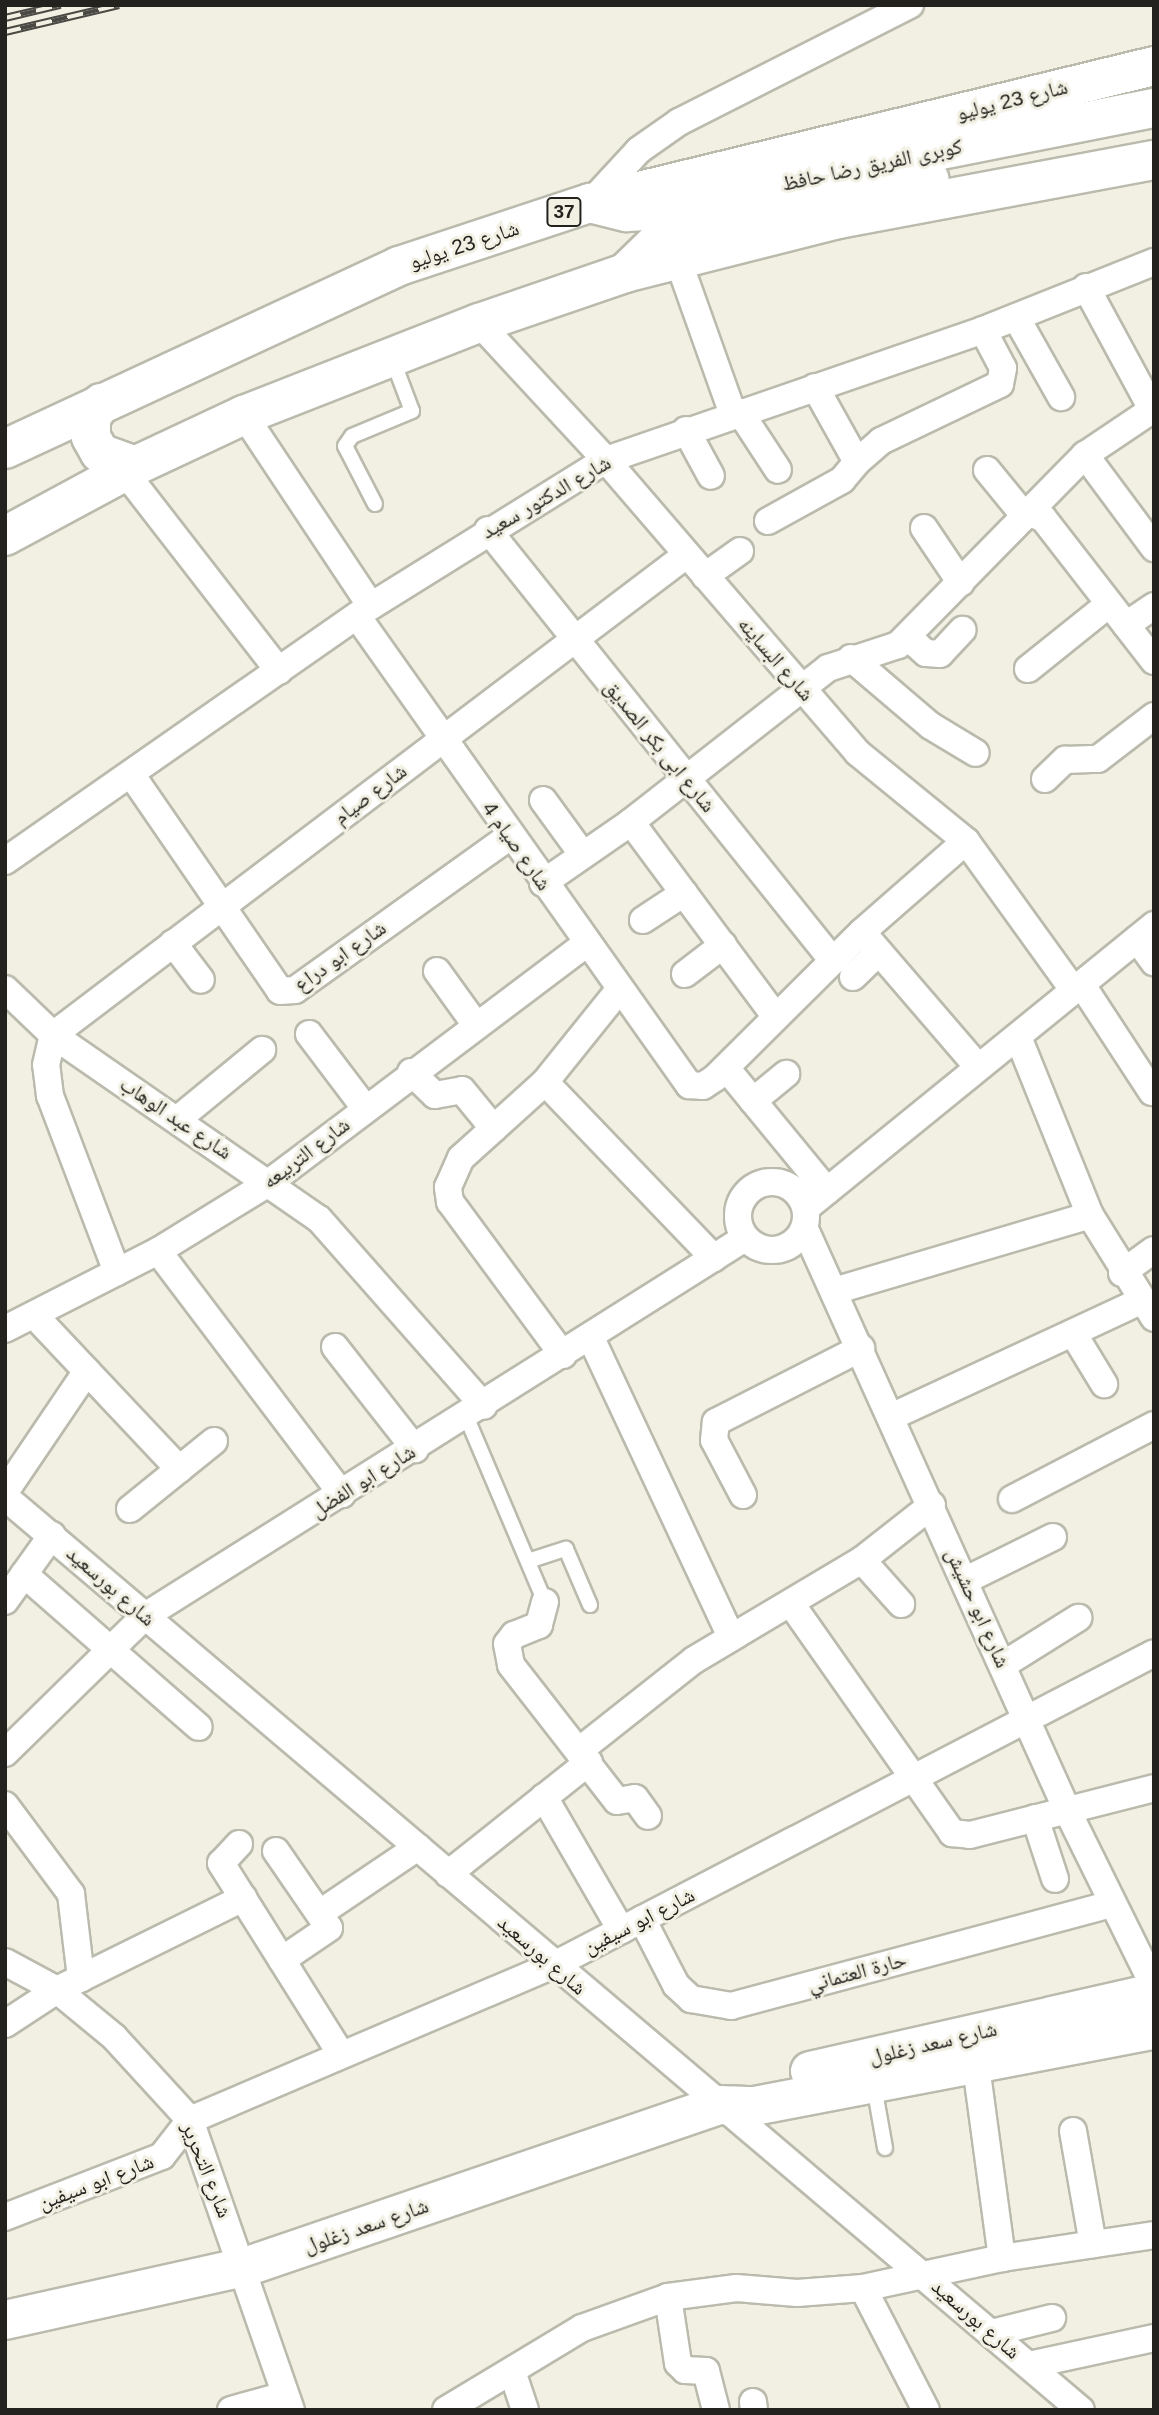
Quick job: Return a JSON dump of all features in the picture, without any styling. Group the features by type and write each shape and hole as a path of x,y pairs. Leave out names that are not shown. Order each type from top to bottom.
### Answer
{"main road":[{"name":"شارع 23 يوليو","path":"5,449 101,402 399,266 590,203 1154,66"},
{"name":"كوبرى الفريق رضا حافظ","path":"625,273 663,236 688,226 1154,108"},
{"name":"كوبرى الفريق رضا حافظ","path":"590,203 628,212 668,211 961,159 1154,134"},
{"path":"5,536 129,469 244,415 478,323 625,273 677,257 838,219 1154,160"},
{"path":"101,402 91,418 91,437 100,453 129,469"},
{"name":"شارع سعد زغلول","path":"5,2320 245,2267 719,2105 745,2085 1154,1993"},
{"name":"شارع سعد زغلول","path":"719,2105 754,2106 976,2066 1154,2029"}],"street":[{"path":"590,203 621,166 658,135 910,5"},
{"path":"677,257 736,413 778,470"},
{"name":"شارع الدكتور سعيد","path":"5,861 364,611 488,530 606,460 686,430 983,330 1154,262"},
{"path":"543,883 632,822 801,689 851,658 886,651 908,636 1085,455 1153,412 1086,287"},
{"path":"1016,317 1061,397"},
{"name":"شارع البساينه","path":"478,323 606,460 858,753 966,841 1078,988 1152,1092"},
{"path":"768,521 842,480 856,462 881,440 1000,384 1003,368 983,330"},
{"path":"815,387 856,462"},
{"name":"شارع صيام 4","path":"244,415 442,739 678,1075 689,1085 703,1086 726,1068"},
{"path":"686,430 711,476"},
{"path":"1085,455 1154,548"},
{"path":"129,469 279,671"},
{"path":"987,470 1019,509 1032,511 1154,661"},
{"path":"923,528 961,583"},
{"name":"شارع ابى بكر الصديق","path":"488,530 686,779 843,969"},
{"path":"705,576 740,551"},
{"name":"شارع صيام","path":"53,1035 686,555"},
{"path":"1028,669 1109,604"},
{"path":"1126,625 1154,606"},
{"path":"908,636 926,653 940,654 962,630"},
{"path":"851,658 931,726 976,753"},
{"path":"1045,779 1065,760 1098,759 1154,716"},
{"name":"شارع ابو دراع","path":"131,774 275,986 288,992 510,836"},
{"path":"543,800 583,855"},
{"path":"632,822 776,1017"},
{"path":"827,1191 726,1068 776,1017 843,969 966,841"},
{"path":"643,920 684,892"},
{"path":"805,1218 784,1184 762,1183 739,1206 745,1238 772,1251 792,1245 805,1218 827,1191 1145,932 1154,962"},
{"path":"871,942 978,1067"},
{"path":"173,943 201,980"},
{"name":"شارع التربيعه","path":"16,1318 158,1251 270,1182 411,1072 586,944"},
{"path":"685,974 723,945"},
{"path":"438,971 476,1025"},
{"name":"شارع عبد الوهاب","path":"5,989 53,1035 270,1182 355,1254 475,1411"},
{"path":"563,1355 450,1202 452,1171 545,1082 619,990"},
{"path":"309,1034 365,1108"},
{"path":"53,1035 46,1065 50,1096 117,1272"},
{"path":"893,1416 1073,1333 1147,1310 1122,1273 1090,1215 1018,1037"},
{"path":"178,1119 262,1050"},
{"path":"411,1072 435,1095 462,1090 494,1129"},
{"path":"753,1101 786,1074"},
{"path":"545,1082 714,1258"},
{"path":"834,1291 1090,1215"},
{"name":"شارع ابو حشيش","path":"805,1218 834,1291 893,1416 1067,1810 1154,1986"},
{"name":"شارع ابو الفضل","path":"10,1739 145,1616 415,1449 745,1238"},
{"path":"1122,1273 1154,1250"},
{"path":"158,1251 342,1494"},
{"path":"16,1318 87,1371 179,1468"},
{"path":"1073,1333 1104,1384"},
{"path":"591,1338 731,1637"},
{"path":"335,1347 415,1449"},
{"path":"743,1495 714,1440 716,1422 861,1348"},
{"path":"5,1495 87,1371"},
{"path":"1012,1499 1154,1425"},
{"path":"130,1509 214,1441"},
{"name":"شارع بورسعيد","path":"5,1495 554,1965 923,2273 1082,2410"},
{"path":"448,1874 544,1797 661,1684 731,1637 792,1605 862,1560 932,1505"},
{"path":"5,1601 51,1535"},
{"path":"966,1580 1053,1537"},
{"path":"862,1560 901,1604"},
{"path":"24,1574 199,1727"},
{"path":"545,1602 545,1618 513,1635 506,1655 617,1801 635,1798 648,1816"},
{"path":"792,1605 944,1827 961,1836 1154,1788"},
{"path":"1003,1665 1078,1618"},
{"name":"شارع ابو سيفين","path":"5,2217 162,2156 190,2120 554,1965 1154,1653"},
{"name":"حارة العتماني","path":"544,1797 676,1985 691,1999 731,2006 1113,1904"},
{"path":"5,1805 71,1894 81,1978"},
{"path":"1035,1818 1055,1879"},
{"path":"239,1844 221,1863 341,2054"},
{"path":"320,1913 418,1847"},
{"path":"276,1851 328,1925 326,1933 282,1960"},
{"path":"5,2024 57,1990 243,1898"},
{"name":"شارع التحرير","path":"5,1962 57,1990 114,2037 190,2120 245,2267 288,2402"},
{"path":"976,2066 1002,2258"},
{"path":"1073,2131 1093,2244"},
{"path":"459,2407 582,2328 668,2297 736,2288 796,2293 863,2288 1002,2258 1154,2235"},
{"path":"863,2288 926,2410"},
{"path":"668,2297 678,2363 685,2370 706,2371 716,2410"},
{"path":"991,2333 1052,2318"},
{"path":"1029,2365 1154,2338"},
{"path":"512,2371 525,2410"},
{"path":"231,2410 288,2402"}],"lane":[{"path":"375,504 345,446 352,436 412,411 392,357"},
{"path":"475,1411 545,1602"},
{"path":"528,1561 566,1549 590,1605"},
{"path":"874,2084 885,2148"}],"railway":[{"path":"5,18 60,5"},
{"path":"5,32 119,5"}]}
